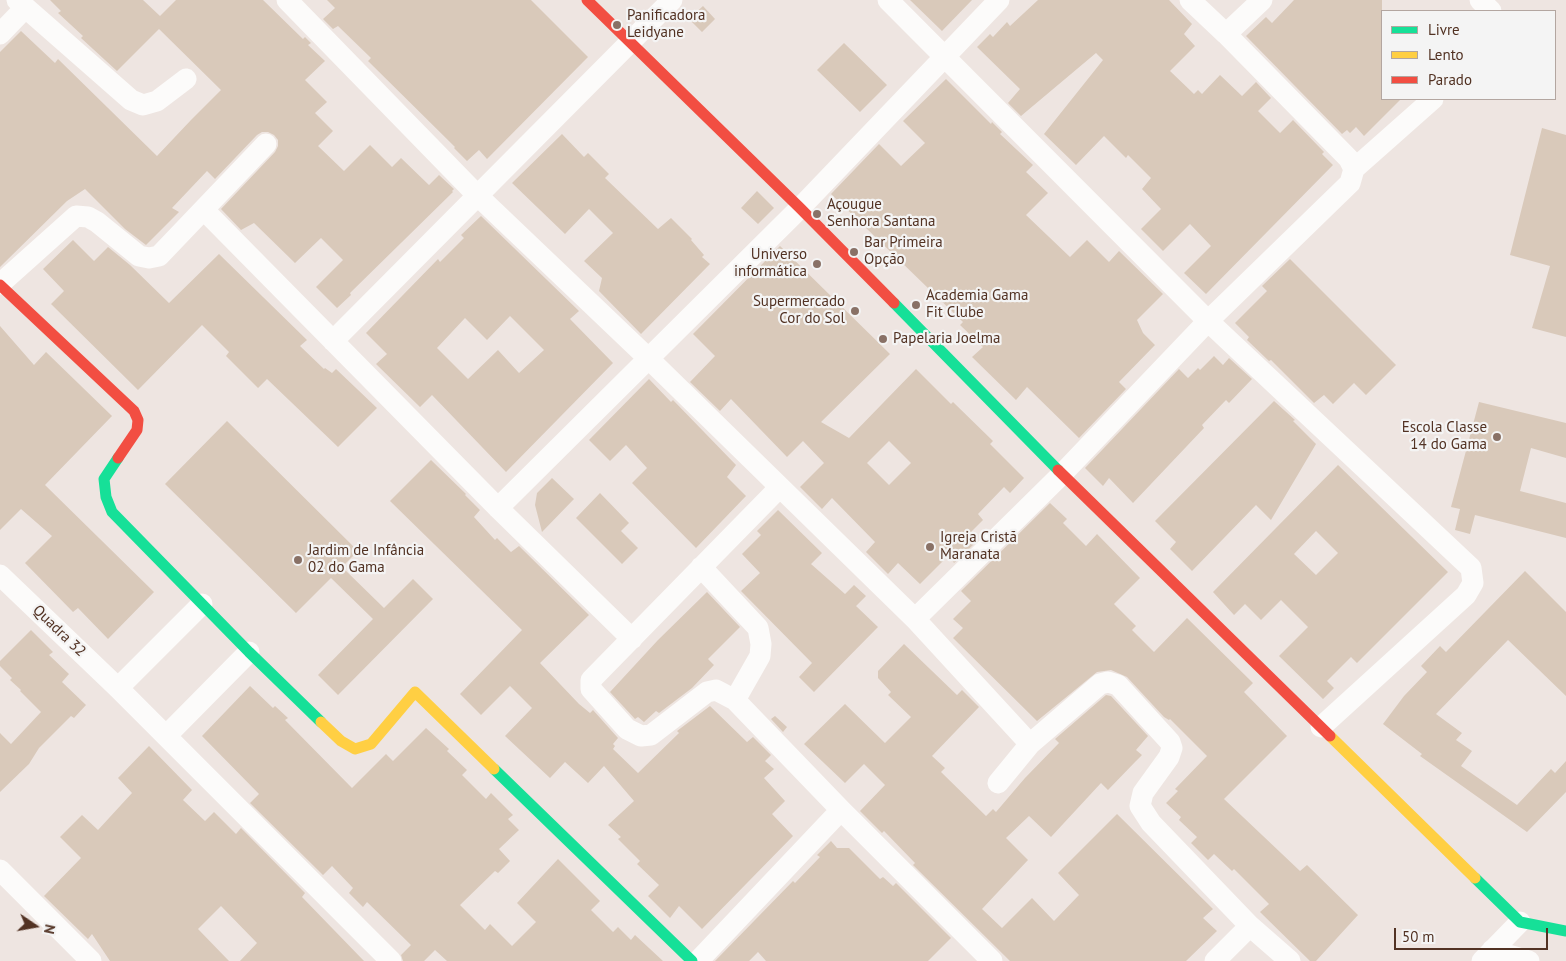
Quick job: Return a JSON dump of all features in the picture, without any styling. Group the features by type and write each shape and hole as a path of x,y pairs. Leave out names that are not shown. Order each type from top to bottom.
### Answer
{"street":[{"path":"287,0 477,195 649,359 915,618 1030,744"},
{"path":"587,0 800,208 1062,474 1520,922 1566,931"},
{"path":"333,341 672,0"},
{"path":"888,0 1208,321 1471,568 1473,583 1466,595 1321,727"},
{"path":"498,508 800,208 999,0"},
{"path":"1190,0 1349,159 1354,169"},
{"path":"1226,34 1262,0"},
{"path":"1480,0 1490,10"},
{"path":"0,34 21,4 131,100 143,106 157,101 186,79"},
{"path":"915,618 1062,474 1208,321 1350,183 1354,169 1432,100"},
{"path":"266,144 159,256 149,258 139,256 97,222 88,217 76,216 0,285 134,411 138,420 137,430 104,479 106,497 112,512 249,652 341,741 355,749 372,744 415,692 692,961"},
{"path":"204,210 498,508 632,639"},
{"path":"780,487 591,680 591,690 627,730 641,736 651,735 707,692 716,690 735,700 841,810 992,961"},
{"path":"701,567 758,628 761,644 760,656 735,700"},
{"name":"Quadra 32","path":"0,574 118,688 391,961"},
{"path":"118,688 202,604"},
{"path":"166,736 249,652"},
{"path":"998,782 1030,744 1100,684 1108,682 1118,684 1170,742 1172,748 1169,757 1143,793 1140,806 1151,823 1250,926 1290,961"},
{"path":"698,961 841,810"},
{"path":"0,870 91,961"},
{"path":"1487,956 1520,922"},
{"path":"1215,961 1250,926"},
{"path":"1487,956 1529,961"}],"building":[{"path":"50,0 143,0 160,16 176,0 263,0 303,39 305,37 311,43 308,45 325,61 305,80 327,102 315,113 333,131 318,146 344,171 370,145 392,167 401,158 429,185 439,175 454,189 453,192 337,308 316,287 343,260 321,238 295,263 254,223 241,230 221,209 275,152 278,140 268,132 262,132 257,135 215,179 207,171 172,208 179,212 146,245 125,229 85,189 67,201 0,267 0,52 21,31 55,63 58,59 157,156 221,90 159,29 117,71 81,38 83,36 58,13 61,11"},
{"path":"327,0 531,0 588,57 487,159 479,150 467,161 368,61 371,58 338,26 333,29 323,19 335,8"},
{"path":"910,0 972,0 942,31"},
{"path":"1038,0 1169,0 1192,24 1184,34 1195,46 1170,71 1194,94 1198,90 1202,94 1220,75 1242,96 1256,82 1271,98 1258,111 1280,133 1293,120 1324,152 1322,154 1333,165 1206,294 1184,273 1211,246 1190,224 1163,251 1141,229 1161,209 1142,189 1151,178 1128,155 1126,158 1104,136 1076,165 1044,134 1103,60 1096,53 1021,116 1008,103 1020,89 977,47 990,34 993,37 1007,22 1010,26"},
{"path":"1294,0 1382,0 1381,100 1400,100 1364,136 1356,127 1350,133 1347,130 1342,134 1246,36 1266,17 1272,23"},
{"path":"703,6 715,19 702,32 689,19"},
{"path":"844,43 887,85 860,112 817,70"},
{"path":"946,79 991,124 992,122 1002,132 1000,134 1033,165 1026,172 1048,193 1026,215 1070,257 1087,240 1109,262 1119,251 1163,294 1137,320 1143,333 1155,345 1119,382 1126,389 1079,438 1027,387 1016,400 972,357 983,347 960,325 963,322 831,194 879,144 901,166 925,143 903,121"},
{"path":"1542,128 1566,135 1566,337 1532,328 1550,266 1510,255"},
{"path":"562,134 584,157 588,153 609,174 605,178 658,229 671,218 692,239 704,255 702,257 710,264 641,334 599,291 602,278 584,261 613,233 589,209 565,234 512,183"},
{"path":"757,191 774,208 758,224 741,208"},
{"path":"481,216 579,311 570,319 613,363 506,472 432,395 420,407 376,364 387,354 366,333 438,259 440,262 464,238 461,235","holes":["510,316 544,350 519,373 498,350 468,379 437,348 465,318 487,340"]},
{"path":"73,240 94,261 108,247 130,265 169,303 219,254 307,340 300,346 324,369 332,373 336,369 377,408 338,447 267,379 258,388 226,356 229,352 202,325 138,390 51,304 64,291 43,269"},
{"path":"780,246 890,354 821,422 849,438 916,369 951,404 953,402 993,441 990,444 1024,478 1010,493 1004,487 978,514 983,520 966,537 973,545 954,563 949,555 920,584 898,563 888,574 866,552 875,542 832,498 822,509 800,487 824,463 803,441 787,457 731,399 720,411 690,382 715,356 693,334","holes":["889,441 911,463 889,485 867,463"]},
{"path":"1290,259 1396,365 1366,395 1354,383 1333,404 1324,395 1314,403 1271,360 1269,361 1247,340 1249,337 1235,323 1267,291 1262,286"},
{"path":"0,326 34,365 46,352 112,416 45,485 154,592 108,639 78,608 73,612 25,563 52,536 21,509 0,530"},
{"path":"1214,356 1223,365 1229,358 1252,379 1229,403 1226,400 1202,425 1204,428 1133,503 1109,478 1103,486 1085,468 1179,369 1188,378 1198,368 1200,370"},
{"path":"649,379 671,402 673,400 736,465 727,477 746,496 696,548 632,483 647,468 626,445 610,461 589,440"},
{"path":"1274,401 1295,420 1293,421 1316,444 1271,520 1256,505 1192,571 1170,549 1176,542 1155,521"},
{"path":"1479,402 1566,423 1566,458 1531,448 1520,491 1566,503 1566,538 1475,515 1470,534 1455,530 1460,509 1451,507"},
{"path":"227,421 358,551 342,567 384,608 413,579 433,599 338,695 318,675 373,619 331,578 296,613 165,484"},
{"path":"431,460 480,510 474,517 495,540 497,538 511,552 519,546 589,615 540,663 579,704 590,713 593,710 618,738 613,744 615,746 613,749 638,773 679,733 677,731 710,706 747,742 753,737 771,755 765,761 774,769 764,778 785,801 772,814 793,836 702,929 679,906 670,918 648,896 659,885 637,864 640,861 618,839 621,837 608,825 634,801 604,766 588,783 565,762 550,778 505,736 532,708 510,686 481,715 460,694 522,630 390,501"},
{"path":"1338,465 1448,572 1357,663 1351,657 1327,681 1334,688 1323,699 1279,656 1308,627 1281,600 1261,620 1245,604 1234,615 1213,592","holes":["1316,531 1338,553 1316,575 1294,554"]},
{"path":"552,478 574,499 542,532 535,505 537,493"},
{"path":"600,493 629,523 621,531 638,548 622,564 576,518"},
{"path":"1050,503 1067,519 1063,523 1086,546 1097,534 1140,578 1114,604 1136,626 1132,630 1154,652 1187,618 1253,683 1244,692 1287,736 1224,799 1300,871 1307,865 1358,915 1316,961 1310,961 1260,912 1269,904 1234,869 1232,871 1214,854 1208,860 1191,843 1197,837 1179,820 1181,817 1166,803 1178,791 1175,789 1207,756 1170,719 1164,717 1127,677 1111,670 1097,672 1037,721 953,638 963,628 953,619 971,601 961,591"},
{"path":"778,510 822,553 811,564 845,594 854,585 866,596 856,606 878,627 814,692 799,677 812,663 741,591 760,573 742,554 761,535 757,531"},
{"path":"1525,571 1566,612 1566,696 1508,640 1436,714 1462,733 1456,740 1472,751 1461,766 1517,805 1551,769 1555,773 1566,761 1566,792 1527,832 1420,756 1422,754 1383,724 1404,696 1427,672 1421,666 1440,646 1446,652"},
{"path":"707,592 740,627 708,659 714,665 692,688 659,713 656,711 644,722 638,717 635,719 610,692 658,640"},
{"path":"31,630 53,652 49,655 69,674 62,682 86,705 74,718 71,716 39,748 29,764 0,792 0,733 11,744 41,712 10,680 12,678 0,666 0,661"},
{"path":"904,644 957,695 962,690 979,707 932,756 945,768 941,772 986,816 993,809 996,812 1025,778 1059,743 1055,739 1106,695 1111,696 1148,736 1136,750 1142,755 1108,790 1101,783 1051,837 1029,816 1006,838 1028,860 982,909 1002,928 1032,898 1054,921 1079,895 1058,873 1117,814 1213,909 1203,918 1217,931 1186,961 1010,961 913,865 915,863 884,831 882,833 860,811 885,785 864,764 845,783 804,744 845,704 885,743 911,717 888,695 891,692 878,678 878,671"},
{"path":"250,686 273,708 275,706 288,718 285,720 352,788 386,754 393,761 426,728 449,749 447,751 467,770 462,775 486,799 491,793 513,815 508,819 519,830 499,849 510,861 498,873 495,871 460,905 485,930 490,924 512,946 536,922 517,903 558,859 600,901 591,910 613,932 618,927 631,940 635,935 663,961 447,961 435,950 424,961 403,961 401,955 411,945 367,902 363,907 349,893 353,888 332,866 323,875 250,803 259,794 202,736"},
{"path":"775,716 787,727 783,732 771,719"},
{"path":"149,746 192,790 183,800 205,821 214,812 236,834 241,828 305,893 302,897 364,961 240,961 257,943 221,906 198,929 229,961 110,961 92,934 88,939 44,896 81,858 60,837 82,815 98,830 132,793 118,778"},
{"path":"831,841 837,848 849,848 880,879 883,877 893,886 896,883 951,938 928,961 766,961 758,952 749,961 715,961 793,881 795,883 820,857 817,855"}],"traffic: fast":[{"path":"894,303 1058,470"},
{"path":"118,458 104,479 106,497 112,512 249,652 321,722"},
{"path":"494,769 692,961"},
{"path":"1475,878 1520,922 1566,931"}],"traffic: slow":[{"path":"321,722 341,741 355,749 371,744 415,692 494,769"},
{"path":"1330,736 1475,878"}],"traffic: jam":[{"path":"587,0 800,208 894,303"},
{"path":"0,285 134,411 138,420 137,430 118,458"},
{"path":"1058,470 1330,736"}],"place":[{"name":"Panificadora Leidyane","path":"617,25"},
{"name":"Açougue Senhora Santana","path":"817,214"},
{"name":"Bar Primeira Opção","path":"854,252"},
{"name":"Universo informática","path":"817,264"},
{"name":"Academia Gama Fit Clube","path":"916,305"},
{"name":"Supermercado Cor do Sol","path":"855,311"},
{"name":"Papelaria Joelma","path":"883,339"},
{"name":"Escola Classe 14 do Gama","path":"1497,437"},
{"name":"Igreja Cristã Maranata","path":"930,547"},
{"name":"Jardim de Infância 02 do Gama","path":"298,560"}]}
